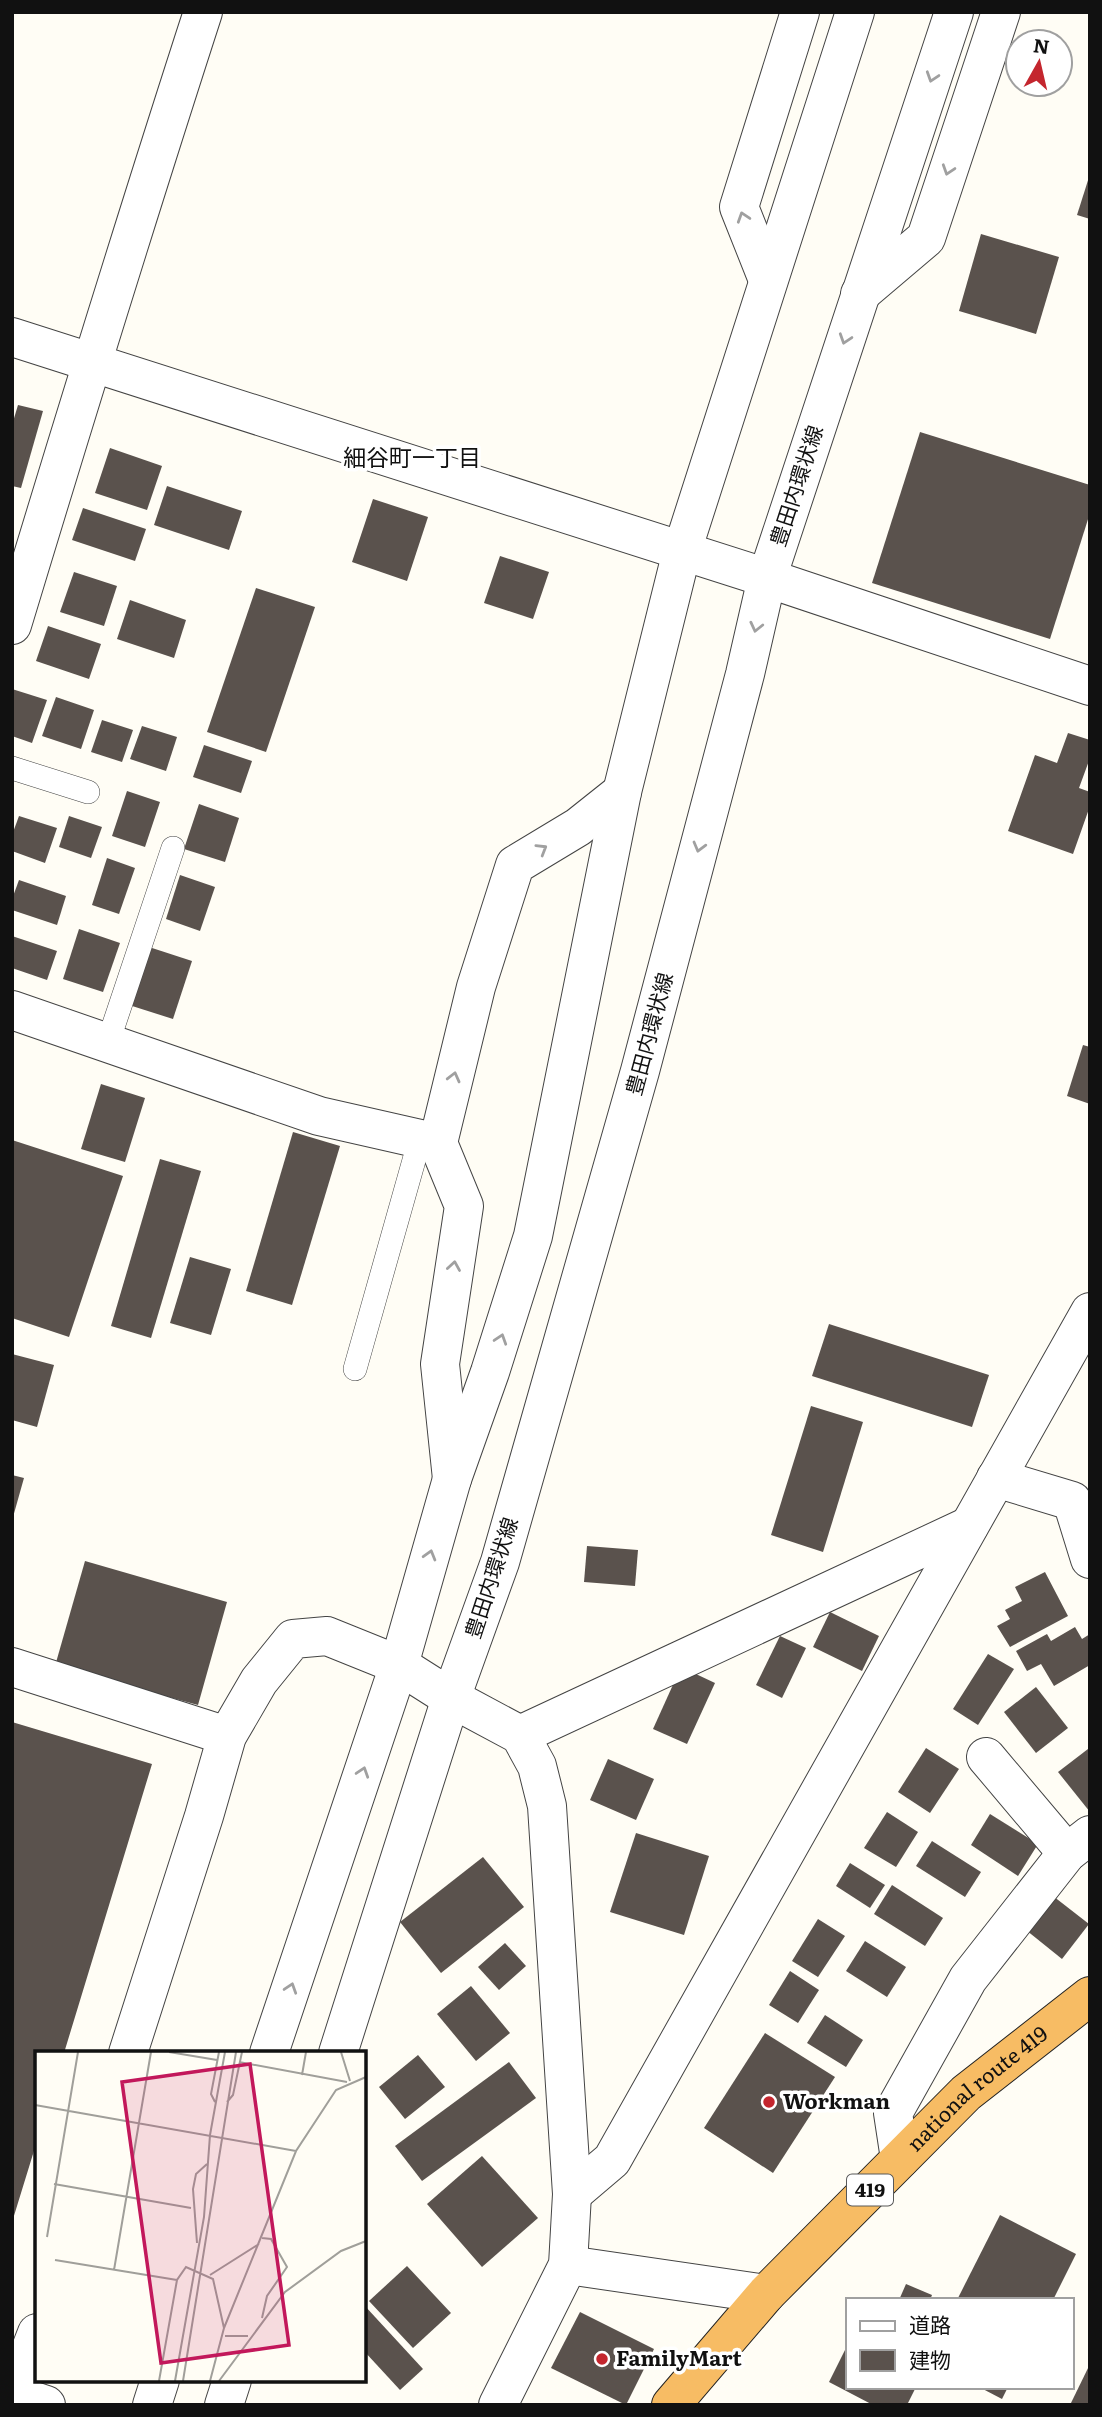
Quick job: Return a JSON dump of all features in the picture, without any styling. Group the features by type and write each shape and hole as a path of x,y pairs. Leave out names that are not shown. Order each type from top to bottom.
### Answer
{"highway":[{"name":"national route 419","path":"671,2405 766,2294 966,2093 1090,1996"}],"street":[{"path":"12,625 94,363 110,299 203,12"},
{"path":"768,280 739,207 800,12"},
{"path":"270,2051 399,1665 452,1479 490,1372 533,1236 622,792 682,551 855,12"},
{"name":"豊田内環状線","path":"339,2051 451,1698 500,1562 640,1070 745,674 767,578 954,12"},
{"path":"860,294 926,238 1000,12"},
{"path":"12,337 767,578 1090,686"},
{"path":"452,1479 440,1364 464,1206 429,1141 515,865 578,827 622,792"},
{"path":"12,1010 319,1116 429,1141"},
{"path":"572,2194 612,2160 1090,1312"},
{"path":"996,1478 1072,1501 1090,1559"},
{"path":"520,1735 969,1526"},
{"path":"129,2051 204,1816 227,1735 259,1681 293,1639 327,1636 399,1665 451,1698 520,1735 537,1766 547,1806 572,2194 568,2265 498,2405"},
{"path":"12,1668 227,1735"},
{"path":"900,2159 893,2113 968,1979 1078,1844 986,1757"},
{"path":"568,2265 766,2294"},
{"path":"35,2338 13,2395 46,2405"},
{"path":"152,2405 159,2382"},
{"path":"224,2405 231,2382"}],"lane":[{"path":"12,768 88,792"},
{"path":"108,1042 173,848"},
{"path":"355,1369 429,1141"}],"building":[{"path":"1090,174 1090,219 1077,215"},
{"path":"981,234 1059,257 1036,334 959,311"},
{"path":"18,405 43,411 21,488 12,486 12,425"},
{"path":"920,432 1090,485 1090,513 1050,639 872,583"},
{"path":"110,448 162,466 147,510 95,493"},
{"path":"167,486 242,511 229,550 154,525"},
{"path":"373,499 428,517 407,581 352,562"},
{"path":"83,508 146,529 135,561 72,540"},
{"path":"500,556 549,572 533,619 484,603"},
{"path":"74,572 117,586 104,626 60,612"},
{"path":"256,588 315,607 266,752 207,732"},
{"path":"130,600 186,620 174,658 117,639"},
{"path":"48,626 101,644 89,679 36,661"},
{"path":"12,689 47,700 32,743 12,736"},
{"path":"56,697 94,710 81,749 42,736"},
{"path":"102,720 133,730 122,762 91,752"},
{"path":"142,726 177,737 166,771 130,759"},
{"path":"1068,733 1090,740 1090,758 1079,788 1090,792 1090,806 1073,854 1008,831 1035,755 1057,763"},
{"path":"204,745 252,761 241,793 193,777"},
{"path":"127,791 160,802 145,847 112,836"},
{"path":"199,804 239,818 225,862 184,849"},
{"path":"19,816 57,828 45,863 12,851 12,835"},
{"path":"69,816 102,827 91,858 59,847"},
{"path":"107,858 135,868 119,914 92,905"},
{"path":"180,875 215,887 200,931 166,919"},
{"path":"19,880 66,896 57,925 12,910 12,899"},
{"path":"79,929 120,943 103,992 63,979"},
{"path":"12,936 57,951 47,980 12,968"},
{"path":"149,947 192,961 173,1019 129,1005"},
{"path":"1083,1045 1090,1047 1090,1104 1067,1096"},
{"path":"101,1084 145,1098 125,1162 81,1149"},
{"path":"293,1132 340,1146 292,1305 246,1291"},
{"path":"12,1140 123,1176 69,1337 12,1318"},
{"path":"160,1159 201,1171 151,1338 111,1326"},
{"path":"190,1257 231,1269 211,1335 170,1323"},
{"path":"829,1324 989,1375 972,1427 812,1376"},
{"path":"12,1354 54,1365 37,1427 12,1420"},
{"path":"811,1406 863,1422 823,1552 771,1535"},
{"path":"12,1475 24,1478 13,1517 12,1517"},
{"path":"587,1546 638,1550 635,1586 584,1582"},
{"path":"85,1561 227,1602 198,1705 55,1666"},
{"path":"1045,1572 1068,1616 1010,1647 997,1626 1010,1619 1005,1610 1022,1601 1015,1587"},
{"path":"830,1612 879,1636 862,1671 813,1647"},
{"path":"1075,1627 1082,1639 1090,1634 1090,1665 1054,1686 1041,1664 1027,1671 1016,1651 1047,1634 1051,1641"},
{"path":"780,1636 806,1648 782,1698 756,1685"},
{"path":"988,1654 1014,1669 978,1725 953,1709"},
{"path":"681,1667 715,1683 687,1744 653,1729"},
{"path":"1036,1687 1068,1728 1036,1753 1004,1712"},
{"path":"12,1722 152,1764 65,2051 35,2051 35,2148 13,2219"},
{"path":"926,1748 959,1769 930,1813 898,1792"},
{"path":"1088,1749 1090,1752 1090,1812 1058,1772"},
{"path":"608,1759 654,1779 636,1820 590,1800"},
{"path":"887,1812 918,1832 896,1867 864,1848"},
{"path":"990,1814 1038,1844 1018,1876 971,1845"},
{"path":"636,1833 709,1856 684,1935 610,1912"},
{"path":"932,1841 981,1872 965,1897 916,1866"},
{"path":"483,1857 524,1907 441,1973 400,1922"},
{"path":"850,1863 885,1885 870,1908 836,1886"},
{"path":"892,1885 943,1918 925,1946 874,1914"},
{"path":"1053,1896 1089,1924 1062,1959 1026,1930"},
{"path":"818,1919 845,1936 818,1977 792,1961"},
{"path":"865,1941 906,1967 887,1997 846,1971"},
{"path":"505,1943 526,1966 499,1990 478,1967"},
{"path":"790,1971 819,1990 798,2023 769,2005"},
{"path":"471,1986 510,2033 476,2061 437,2014"},
{"path":"825,2015 863,2040 846,2067 807,2043"},
{"name":"Workman","path":"765,2033 835,2077 773,2173 704,2128"},
{"path":"418,2055 445,2087 405,2119 379,2087"},
{"path":"509,2062 536,2098 422,2181 395,2146"},
{"path":"482,2156 538,2218 482,2267 427,2204"},
{"path":"1000,2215 1076,2254 1054,2298 958,2298"},
{"path":"407,2266 451,2313 413,2348 369,2301"},
{"path":"906,2284 932,2295 931,2298 900,2298"},
{"path":"366,2307 423,2369 400,2390 366,2353"},
{"name":"FamilyMart","path":"580,2312 654,2349 626,2405 551,2368"},
{"path":"846,2348 846,2389 915,2389 907,2405 873,2405 829,2382"},
{"path":"1090,2364 1090,2405 1070,2405"},
{"path":"983,2389 1007,2389 1002,2399"}],"place":[{"name":"Workman","path":"769,2102"},
{"name":"FamilyMart","path":"602,2359"}],"district":[{"name":"細谷町一丁目","path":"412,458"}]}
